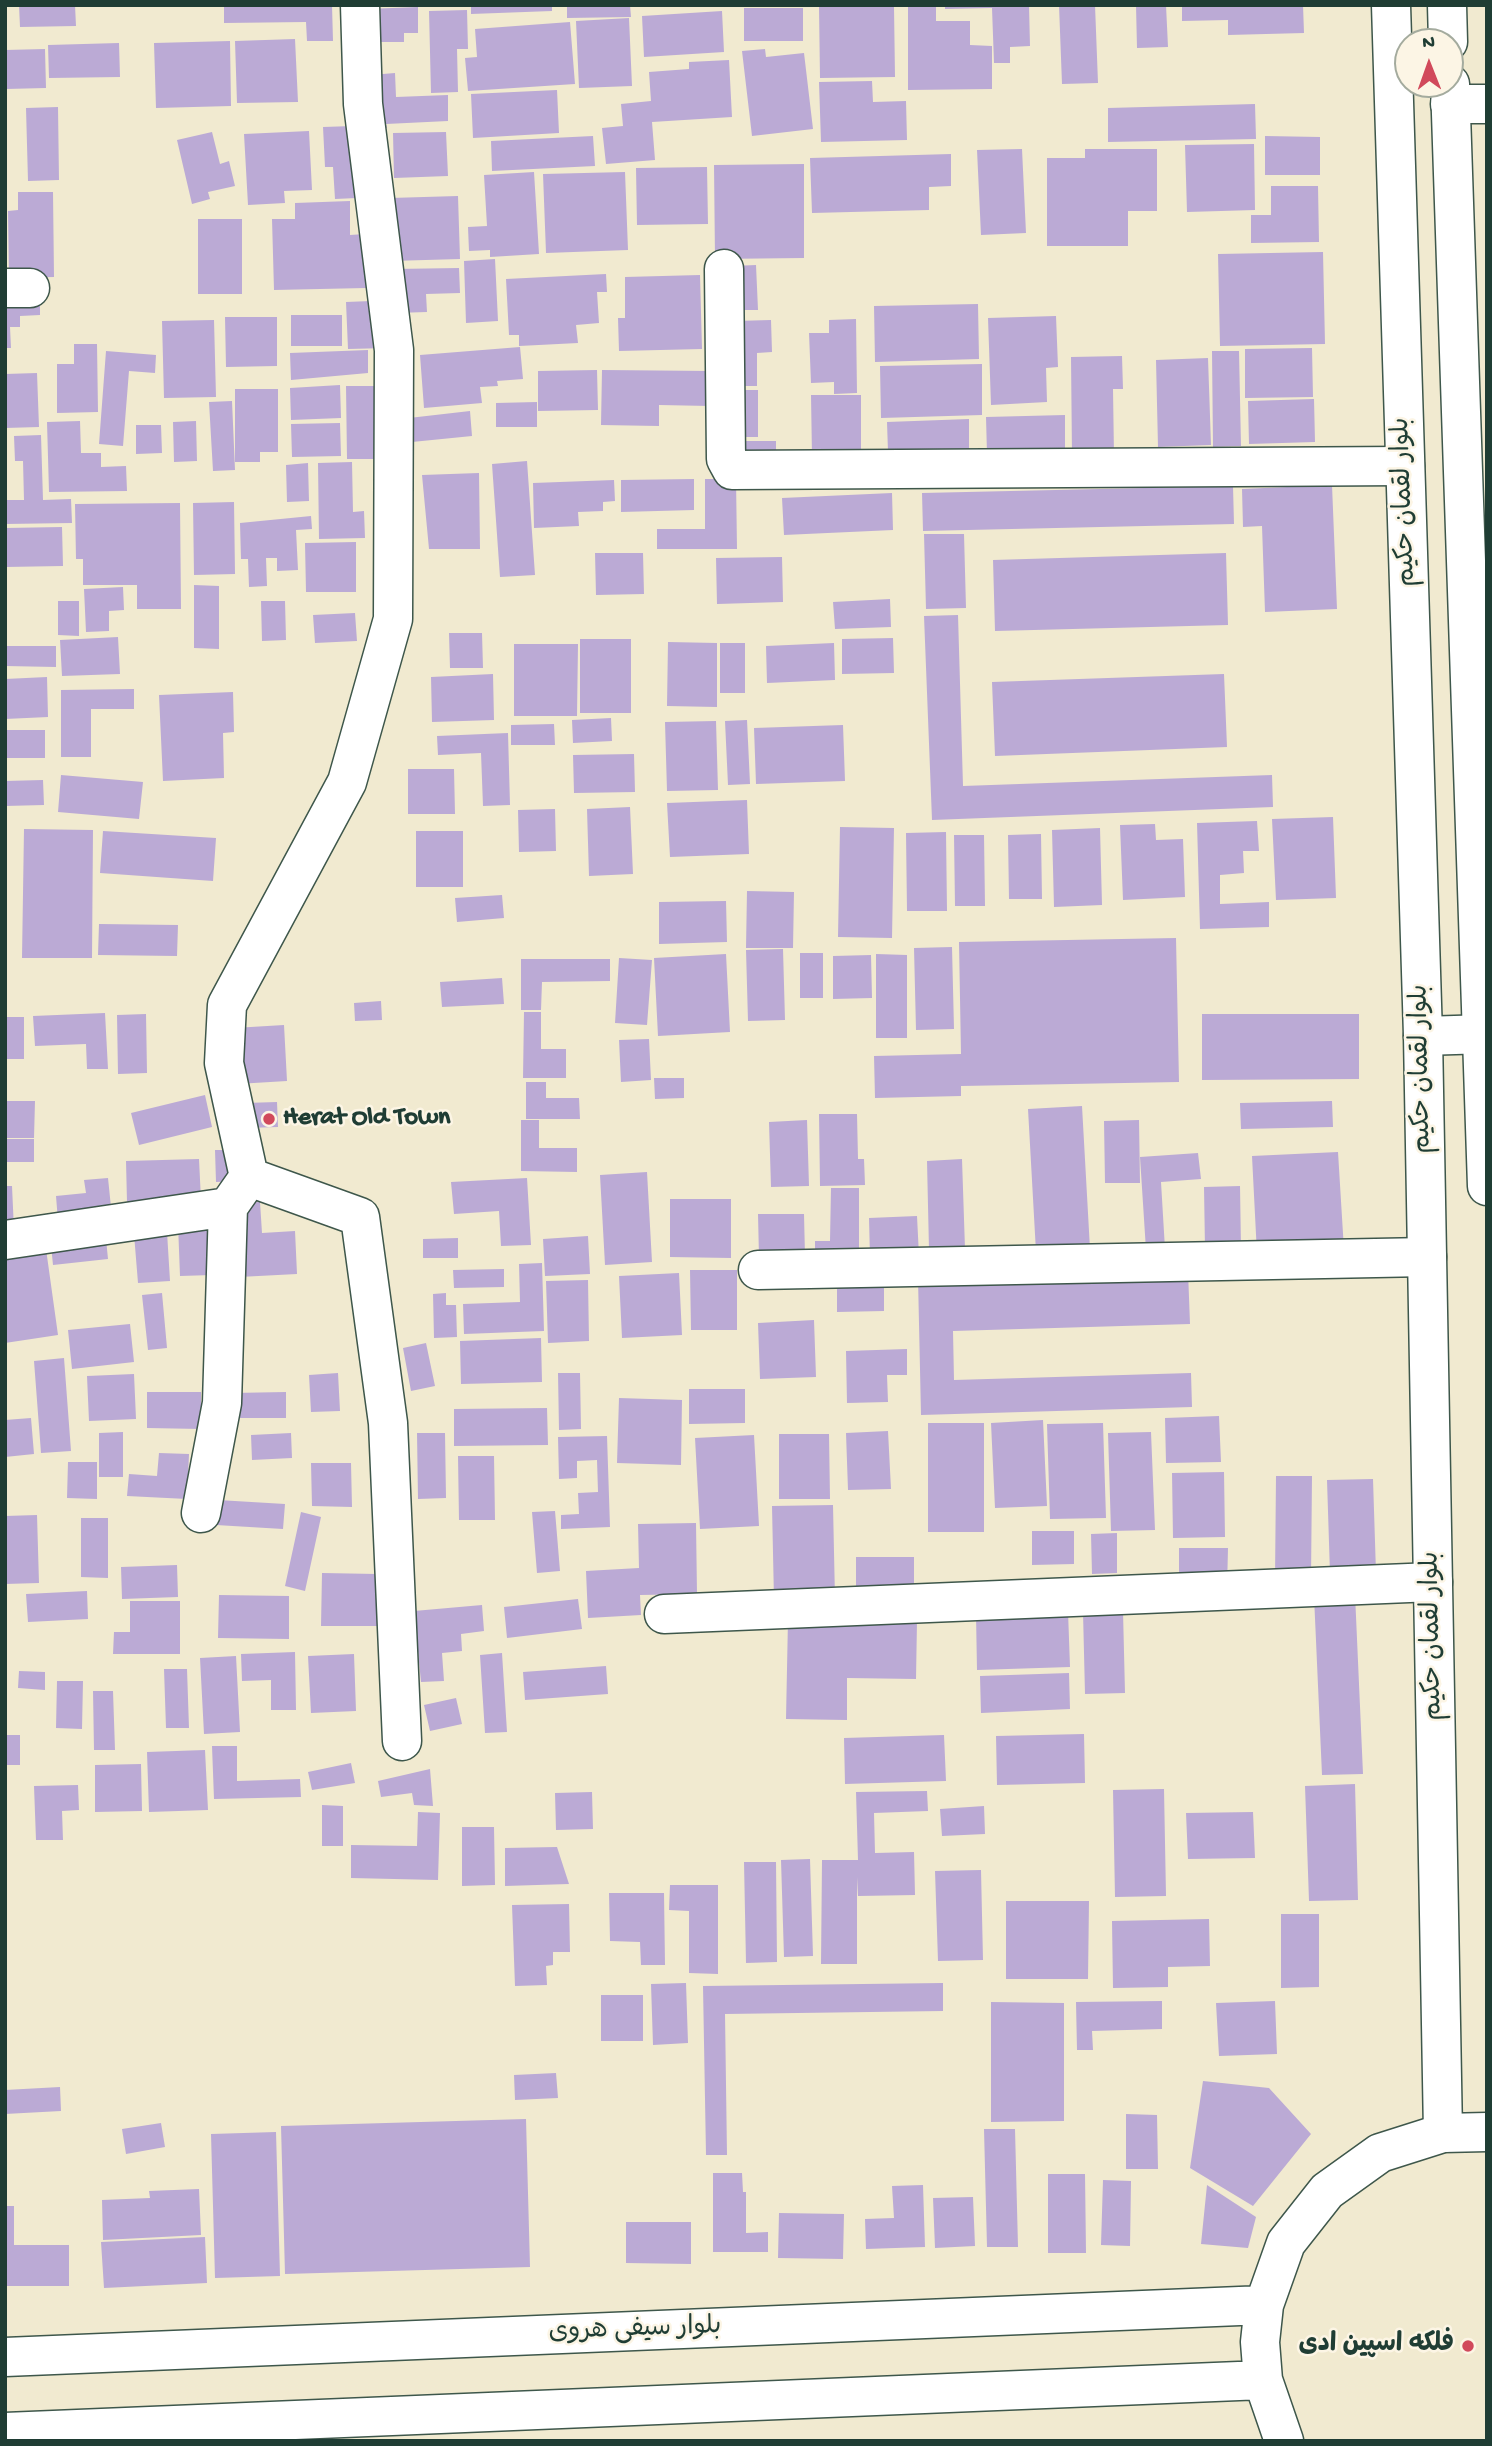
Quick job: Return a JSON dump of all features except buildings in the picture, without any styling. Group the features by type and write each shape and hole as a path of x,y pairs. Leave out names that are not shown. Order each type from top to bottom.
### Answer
{"street":[{"path":"201,1513 222,1403 239,1192 224,1063 226,1005 347,782 393,619 394,350 363,104 360,5"},
{"name":"بلوار لقمان حکیم","path":"1391,5 1423,1036 1443,2133"},
{"path":"1447,5 1448,28"},
{"path":"1462,98 1487,1186"},
{"path":"724,269 726,459 732,470 1405,466"},
{"path":"1423,1036 1484,1035"},
{"path":"5,1240 239,1192 360,1217 388,1423 402,1741"},
{"path":"758,1270 1427,1257"},
{"path":"664,1614 1433,1582"},
{"path":"1284,2441 1263,2380 1260,2342 1264,2305 1286,2243 1326,2191 1380,2153 1443,2133 1487,2132"},
{"name":"بلوار سیفی هروی","path":"5,2357 1264,2305"},
{"path":"5,2432 1263,2380"}],"place":[{"name":"Herat Old Town","path":"269,1119"},
{"name":"فلکه اسپین ادی","path":"1468,2346"}]}
